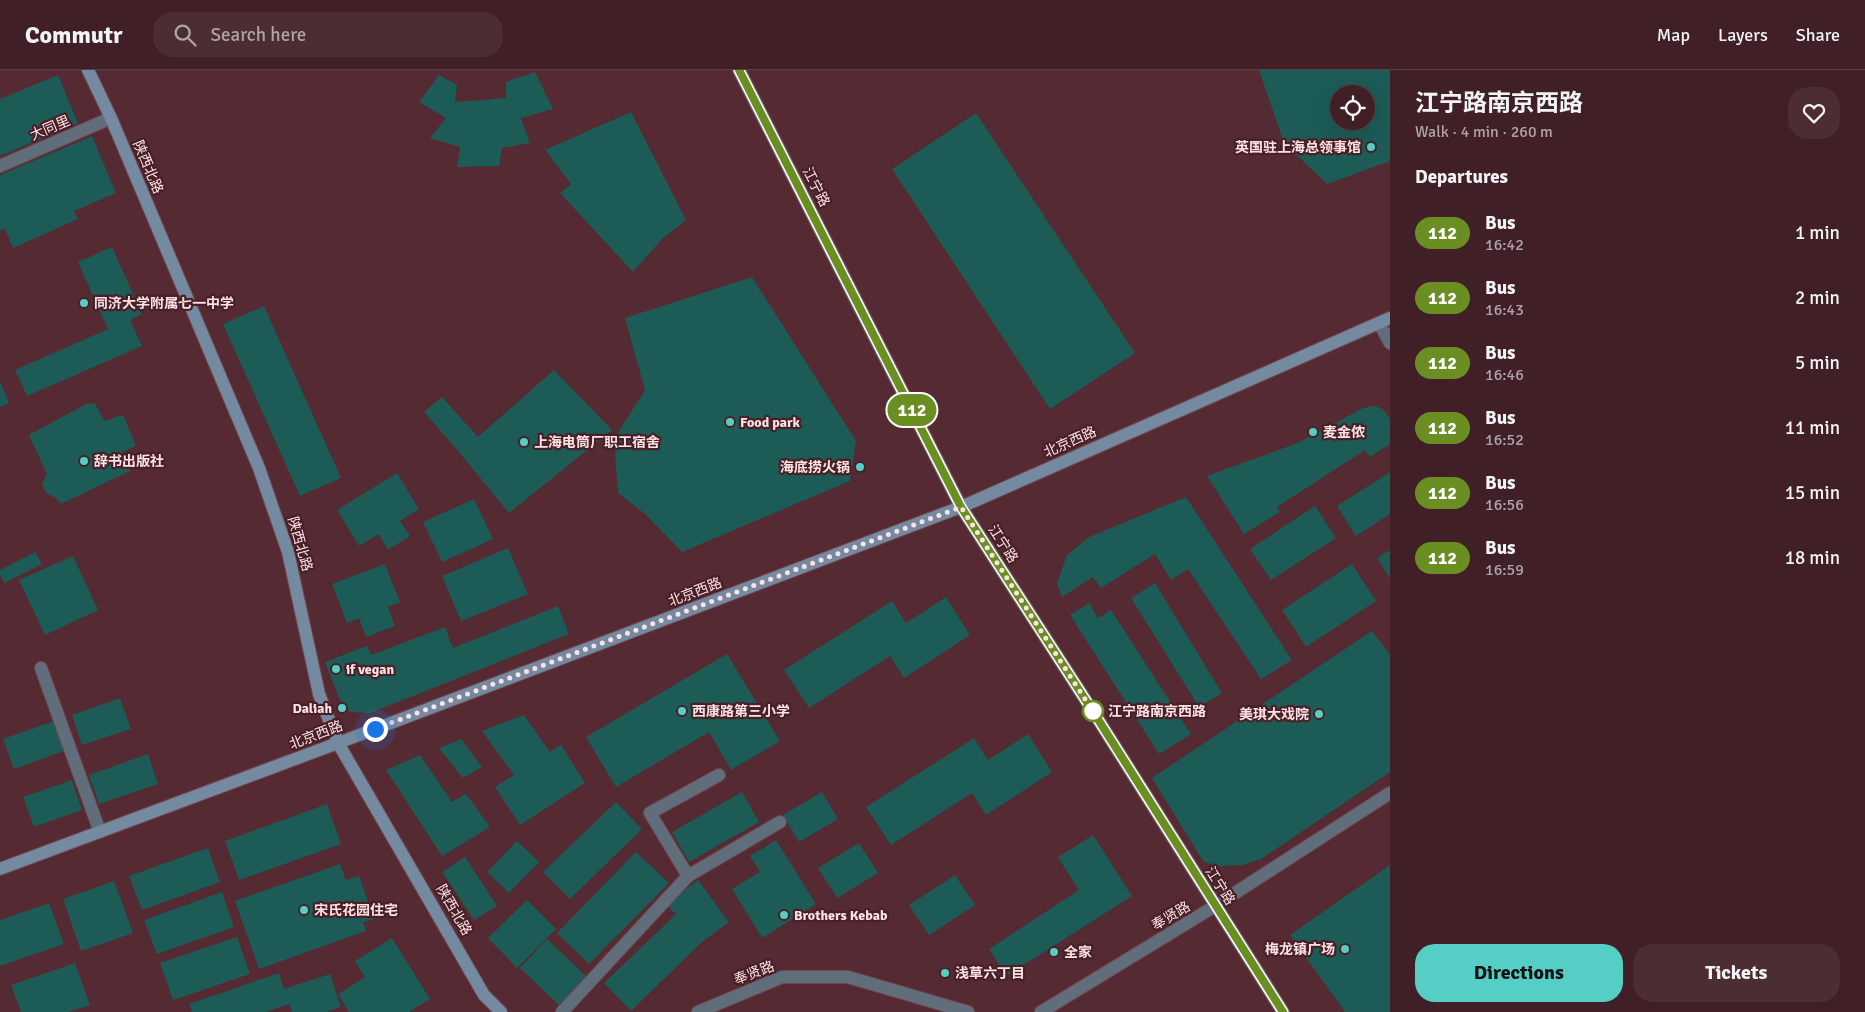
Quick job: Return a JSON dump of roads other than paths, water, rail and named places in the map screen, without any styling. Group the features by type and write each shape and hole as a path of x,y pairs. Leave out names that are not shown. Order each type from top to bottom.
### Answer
{"main road":[{"name":"陕西北路","path":"88,70 112,118 259,468 288,552 319,694 338,743 484,995 501,1012"},
{"name":"江宁路","path":"739,70 961,507 1094,713 1282,1012"},
{"name":"北京西路","path":"0,868 338,743 961,507 1385,320"}],"street":[{"name":"大同里","path":"0,166 112,118"},
{"path":"1385,320 1390,343"},
{"path":"41,668 100,832"},
{"path":"688,876 650,813 719,775"},
{"name":"奉贤路","path":"1042,1012 1215,906 1390,793"},
{"path":"562,1012 688,876 780,822"},
{"name":"奉贤路","path":"698,1012 782,977 848,977 968,1012"}],"place":[{"name":"英国驻上海总领事馆","path":"1371,147"},
{"name":"同济大学附属七一中学","path":"84,303"},
{"name":"Food park","path":"730,422"},
{"name":"麦金侬","path":"1313,432"},
{"name":"上海电筒厂职工宿舍","path":"524,442"},
{"name":"辞书出版社","path":"84,461"},
{"name":"海底捞火锅","path":"860,467"},
{"name":"if vegan","path":"336,669"},
{"name":"Daliah","path":"342,708"},
{"name":"西康路第三小学","path":"682,711"},
{"name":"江宁路南京西路","path":"1093,711"},
{"name":"美琪大戏院","path":"1319,714"},
{"name":"宋氏花园住宅","path":"304,910"},
{"name":"Brothers Kebab","path":"784,915"},
{"name":"梅龙镇广场","path":"1345,949"},
{"name":"全家","path":"1054,952"},
{"name":"浅草六丁目","path":"945,973"}]}
